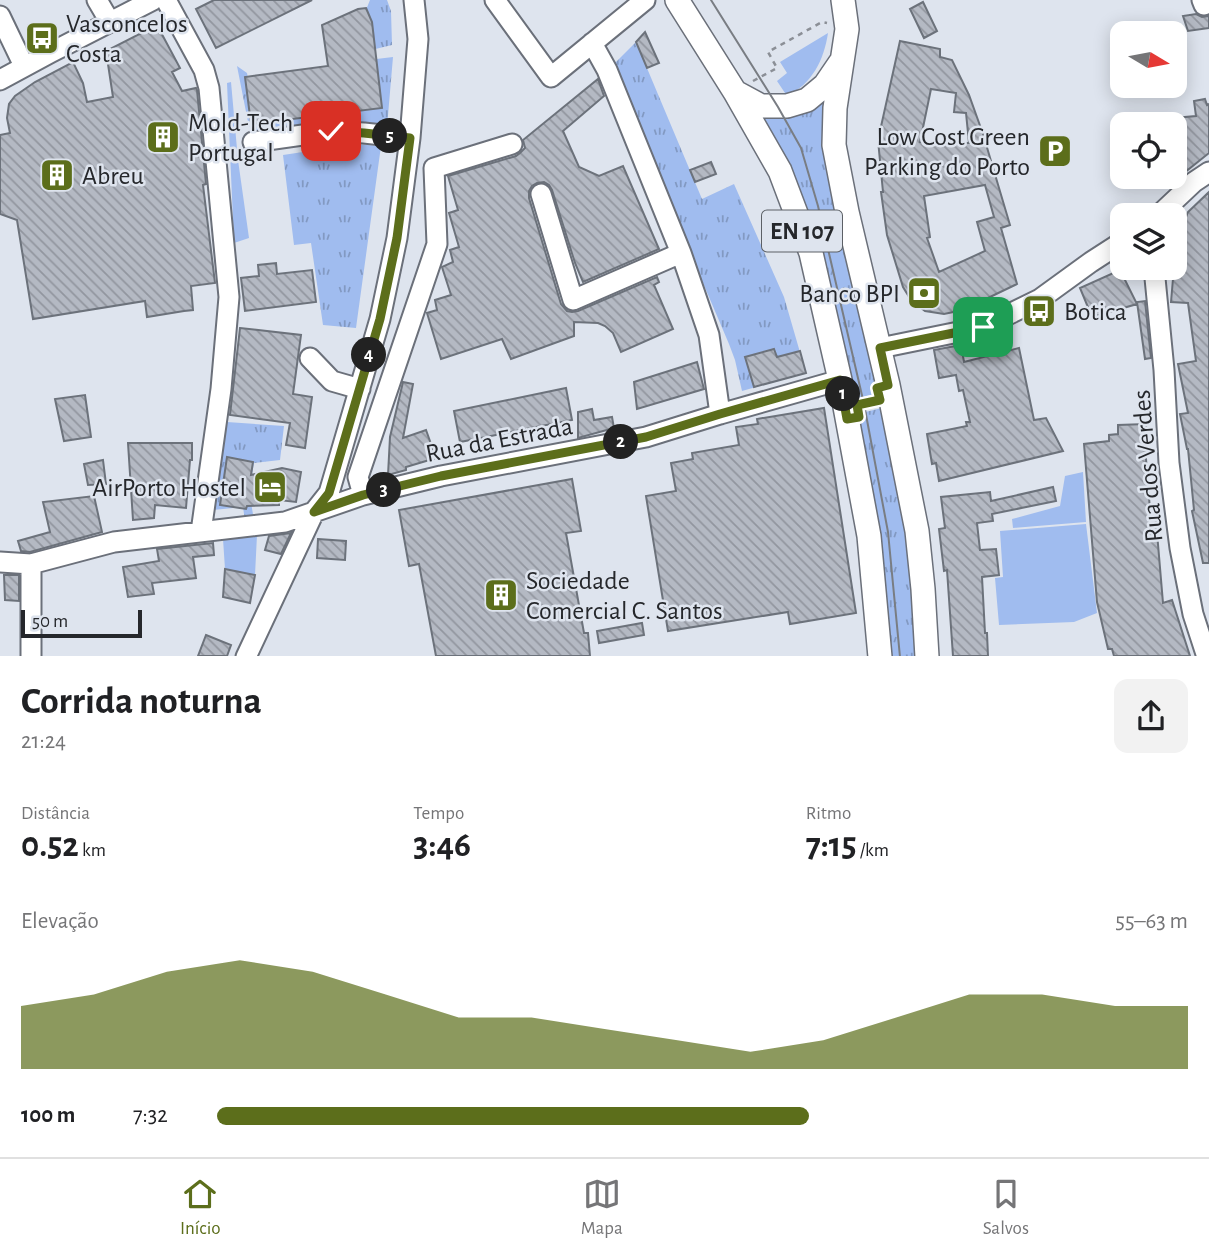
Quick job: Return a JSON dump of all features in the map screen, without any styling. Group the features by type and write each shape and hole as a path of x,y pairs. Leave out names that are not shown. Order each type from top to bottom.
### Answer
{"main road":[{"name":"EN 107","path":"677,0 741,89 780,171 811,253 840,380 869,536 880,656"},
{"path":"842,0 839,27 841,60 834,145 847,212 880,348 917,531 927,656"},
{"path":"839,27 859,0"},
{"path":"741,89 761,106 788,106 807,100 825,85 841,60"}],"street":[{"path":"97,0 110,22"},
{"path":"0,80 153,0"},
{"path":"166,0 204,70 209,88 229,297 221,389 201,532"},
{"path":"246,656 314,512 329,493 380,319 397,238 410,138 418,39 414,0"},
{"path":"495,0 551,77 593,43 633,4"},
{"path":"0,16 24,66"},
{"path":"593,43 607,70 681,253 709,335 720,414"},
{"path":"253,142 331,131 410,138"},
{"path":"363,495 358,478 438,244 434,168 512,144"},
{"path":"1172,203 1209,172"},
{"path":"541,194 573,300 681,253"},
{"path":"880,348 983,327 1040,299 1110,250"},
{"name":"Rua dos Verdes","path":"1155,280 1169,464 1180,548 1193,614 1207,656"},
{"path":"310,358 332,382 360,389"},
{"name":"Rua da Estrada","path":"0,562 31,564 114,542 285,522 363,495 441,476 646,437 840,380"},
{"path":"31,564 31,656"}],"path":[{"path":"741,89 777,68 768,52 822,22 839,27"}],"green space":[{"path":"370,0 387,0 391,11 392,45 367,51 364,15"},
{"path":"828,33 820,62 810,78 787,96 777,81 787,73 780,62"},
{"path":"636,42 702,199 734,184 784,297 806,373 742,391 729,344 611,67"},
{"path":"393,57 387,127 356,126 353,110 368,60"},
{"path":"237,66 247,73 255,115 326,114 341,124 256,138 255,127 249,127"},
{"path":"231,82 249,238 234,243 227,83"},
{"path":"825,96 881,384 874,385 876,394 853,399 757,115 794,116 817,104"},
{"path":"339,143 381,146 356,328 323,325 311,243 294,245 283,155 336,147"},
{"path":"886,407 908,529 918,656 890,656 877,529 857,414"},
{"path":"227,422 284,426 280,460 254,463 249,491 254,520 245,521 243,507 213,510"},
{"path":"1083,472 1086,522 1013,528 1012,519 1060,506 1065,476"},
{"path":"1086,524 1097,613 1074,622 999,625 995,578 1003,577 1000,531"},
{"path":"257,535 255,575 225,569 223,539"}],"building":[{"path":"214,0 312,0 216,48 196,9"},
{"path":"923,2 937,31 924,38 910,9"},
{"path":"366,8 372,22 382,108 251,124 245,77 328,66 322,25"},
{"path":"1183,16 1209,16 1209,28 1188,31 1187,21"},
{"path":"157,25 180,68 172,72 182,91 197,90 206,184 203,185 215,283 191,286 193,310 147,317 145,301 33,319 17,220 0,214 0,135 10,133 7,118 9,104 15,96 35,82 73,62 83,83 87,102 113,97 106,51"},
{"path":"645,32 659,63 647,68 636,42"},
{"path":"900,41 940,49 940,57 952,60 969,95 983,134 1010,225 1001,228 1017,284 963,310 944,314 925,311 911,300 903,287 887,235 878,140","holes":["931,89 956,93 954,112 966,113 969,143 920,142","985,185 994,217 977,222 985,251 939,272 927,238 930,237 924,196"]},
{"path":"598,79 604,96 563,131 579,167 599,176 623,166 659,249 583,282 549,185 544,182 532,186 529,198 561,304 567,311 578,311 657,277 659,282 654,285 673,329 621,352 613,333 605,326 574,322 574,336 511,359 502,339 441,359 427,313 437,310 435,300 451,295 442,267 453,262 450,250 459,247 449,213 458,210 448,176 516,156 525,148 523,140"},
{"path":"1205,99 1207,105 1209,104 1209,153 1187,171 1187,117 1196,116 1194,101"},
{"path":"711,162 716,174 695,182 690,170"},
{"path":"1209,192 1209,563 1203,563 1192,511 1188,449 1180,414 1188,413 1178,364 1196,361 1188,303 1171,302 1173,280 1187,280 1188,212"},
{"path":"276,263 277,274 312,270 316,302 245,311 241,278 259,276 258,265"},
{"path":"1110,274 1110,280 1125,280 1137,304 1092,317 1080,288"},
{"path":"1145,301 1151,358 1145,359 1137,302"},
{"path":"240,328 301,335 293,394 312,397 305,448 286,445 290,423 230,415"},
{"path":"961,345 964,362 1019,348 1034,420 1046,418 1063,451 939,481 936,463 932,464 927,434 967,426 966,422 970,422 963,390 959,391 956,375 939,378 934,350"},
{"path":"774,349 777,357 800,351 806,373 754,387 745,357"},
{"path":"697,362 704,389 637,409 634,382"},
{"path":"403,382 413,384 403,438 426,430 436,458 388,475 390,437"},
{"path":"566,388 572,420 460,442 454,411"},
{"path":"85,395 91,437 64,441 55,399"},
{"path":"824,408 856,613 790,624 788,612 668,631 646,496 676,491 671,463 693,459 692,453 739,445 736,427 758,424 757,419"},
{"path":"592,409 594,420 612,417 614,428 578,438 578,412"},
{"path":"1146,424 1150,510 1155,509 1163,603 1172,600 1190,656 1114,656 1112,649 1108,649 1097,602 1084,444 1109,441 1109,435 1118,434 1118,425"},
{"path":"128,443 192,443 186,508 155,505 154,518 133,520"},
{"path":"227,457 253,462 251,475 282,468 301,472 296,502 279,500 279,505 247,506 246,509 220,505"},
{"path":"103,460 106,484 88,485 84,464"},
{"name":"Sociedade Comercial C. Santos","path":"572,479 581,531 566,533 584,633 588,633 590,656 436,656 419,564 409,566 399,510"},
{"path":"1053,487 1056,501 992,514 993,521 977,523 980,550 996,549 999,575 982,577 988,656 953,656 947,570 944,571 939,529 945,528 941,497 990,492 991,501"},
{"path":"94,496 102,532 30,552 21,551 18,541 50,532 43,502"},
{"path":"291,533 281,554 265,550 269,536"},
{"path":"318,539 346,541 345,560 317,558"},
{"path":"213,543 214,555 193,557 196,578 152,583 154,594 128,597 123,567 159,561 157,549"},
{"path":"225,569 255,575 250,603 223,597"},
{"path":"4,575 19,575 19,601 5,600"},
{"path":"642,623 644,635 599,643 597,631"},
{"path":"206,635 231,645 227,656 198,656"}],"tram line":[{"path":"711,0 801,148 818,206 864,404 888,532 900,656"}],"place":[{"name":"Vasconcelos Costa","path":"42,38"},
{"name":"Mold-Tech Portugal","path":"163,137"},
{"name":"Low Cost Green Parking do Porto","path":"1055,151"},
{"name":"Abreu","path":"57,175"},
{"name":"Banco BPI","path":"924,293"},
{"name":"Botica","path":"1039,311"},
{"name":"AirPorto Hostel","path":"270,487"},
{"name":"Sociedade Comercial C. Santos","path":"501,595"}],"route":[{"path":"331,131 410,138 397,238 380,319 329,493 314,512 363,495 441,476 646,437 840,380 847,419 859,417 857,405 880,400 877,388 888,385 880,348 983,327"}]}
